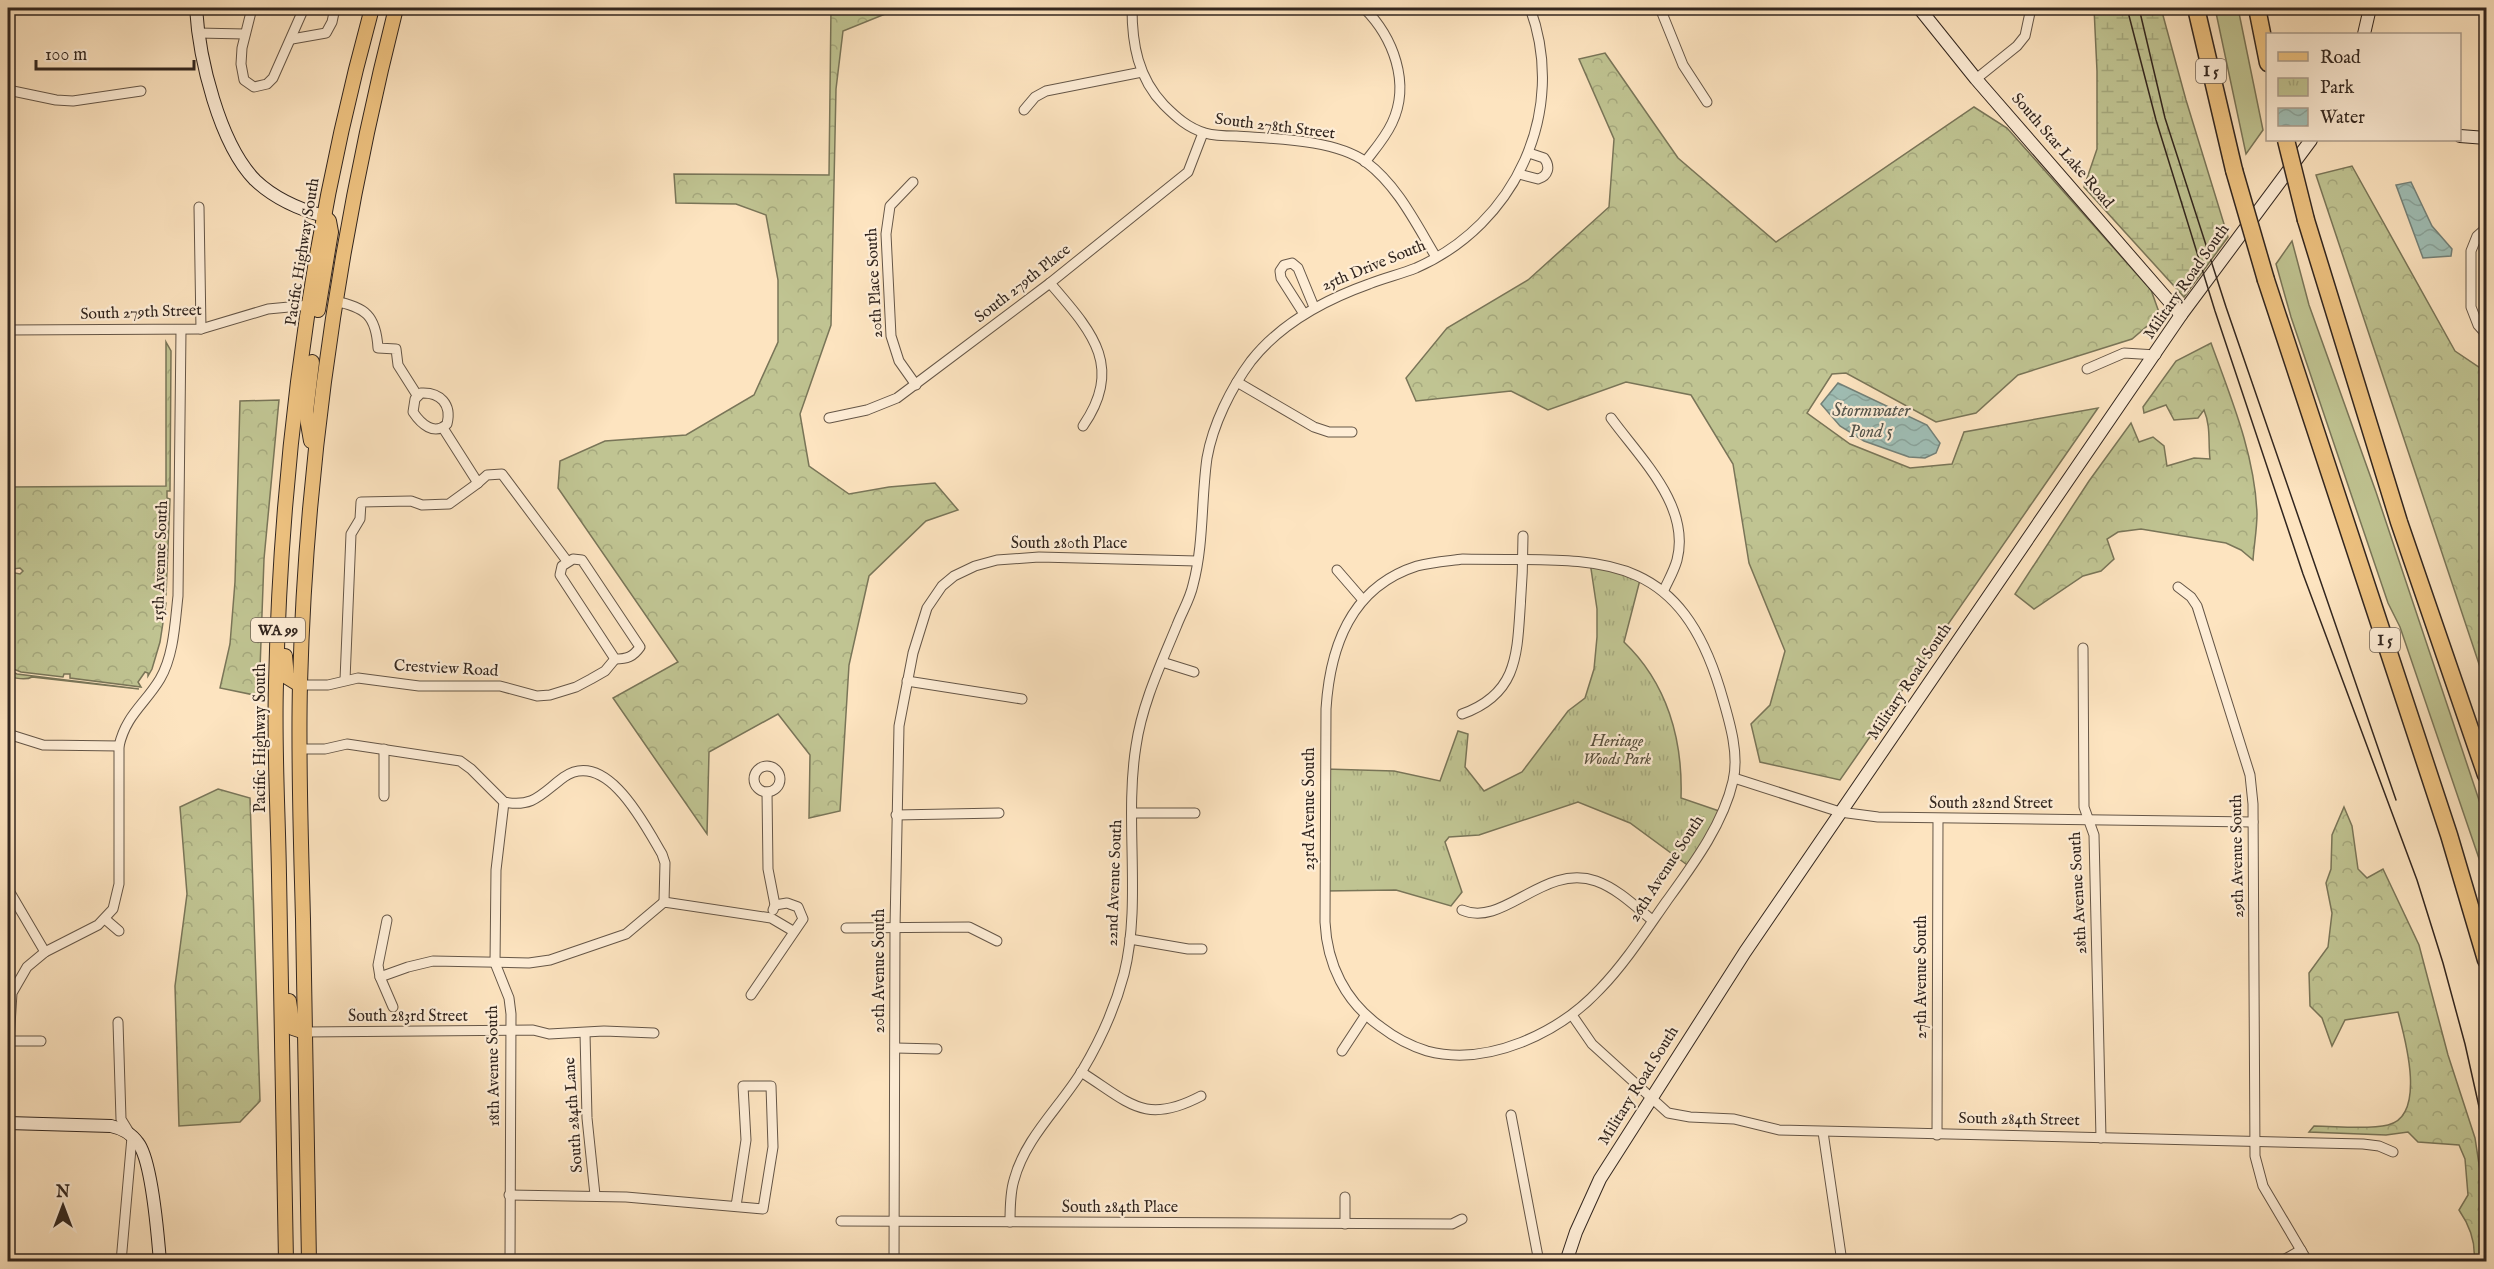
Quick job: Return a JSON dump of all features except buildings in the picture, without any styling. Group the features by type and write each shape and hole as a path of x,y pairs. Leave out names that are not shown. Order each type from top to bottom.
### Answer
{"highway":[{"name":"I 5","path":"2196,8 2234,171 2266,280 2449,835 2487,960"},
{"path":"2257,8 2266,53"},
{"path":"2268,8 2269,33"},
{"path":"2286,141 2306,219 2398,522 2487,775"}],"main road":[{"path":"196,8 198,33 210,89 228,135 254,178 286,202 324,216 329,221 331,232 317,316 306,412 314,461"},
{"name":"Pacific Highway South","path":"286,1262 276,687 283,552 310,306 324,216 352,79 372,8"},
{"name":"WA 99","path":"309,1262 300,685 314,461 334,301 375,88 396,8"},
{"name":"South Star Lake Road","path":"1919,8 1976,79 2181,315"},
{"path":"2364,33 2370,8"},
{"path":"2461,135 2487,138"},
{"name":"Military Road South","path":"1566,1262 1576,1232 1600,1179 1745,952 2156,355 2181,315 2310,141"},
{"path":"283,552 285,670 287,677 300,685"},
{"path":"280,952 289,993 293,1028 296,1031 305,1032"},
{"path":"8,1123 111,1126 119,1128 132,1137 144,1154 156,1218 160,1262"}],"street":[{"path":"252,8 245,34 241,64 244,80 254,87 267,84 273,78 304,8"},
{"path":"292,39 326,33 332,22 335,8"},
{"path":"1132,8 1135,50 1142,72 1153,93 1183,123 1203,133"},
{"path":"1364,8 1387,36 1394,52 1399,79 1393,121 1383,139 1365,162"},
{"name":"25th Drive South","path":"1237,382 1274,335 1314,307 1368,284 1415,268 1450,249 1487,219 1509,191 1529,153 1540,111 1542,86 1539,39 1530,8"},
{"path":"1660,8 1683,65 1707,102"},
{"path":"1976,79 2017,46 2025,36 2031,8"},
{"path":"198,33 245,34"},
{"path":"1024,110 1035,97 1046,91 1142,72"},
{"path":"8,90 56,100 73,101 141,91"},
{"name":"South 278th Street","path":"1203,133 1312,144 1336,149 1365,162 1399,196 1436,257"},
{"name":"South 279th Place","path":"829,418 867,410 897,398 1050,283 1188,172 1203,133"},
{"path":"1519,174 1538,179 1546,175 1548,171 1544,158 1529,153"},
{"name":"20th Place South","path":"913,182 890,206 886,234 891,336 899,361 916,385"},
{"path":"199,207 201,329"},
{"path":"2484,230 2477,236 2471,251 2471,307 2478,325 2487,334"},
{"path":"1304,314 1281,278 1280,271 1284,264 1292,263 1298,268 1314,307"},
{"path":"1050,283 1082,322 1099,357 1100,398 1083,426"},
{"path":"334,301 348,304 372,320 377,328 378,348 396,349 398,365 417,395"},
{"name":"South 279th Street","path":"8,330 201,329 268,309 310,306"},
{"name":"15th Avenue South","path":"105,919 113,909 119,884 119,746 123,730 131,714 160,679 166,667 173,635 178,596 182,330"},
{"path":"2087,369 2124,353 2156,355"},
{"path":"1237,382 1314,427 1329,432 1352,432"},
{"name":"22nd Avenue South","path":"1010,1222 1011,1190 1019,1166 1032,1142 1081,1072 1114,1008 1124,974 1130,939 1132,813 1136,746 1144,710 1193,585 1208,455 1221,416 1237,382"},
{"path":"430,393 439,395 443,399 448,415 447,424 443,428 432,429 420,422 413,412 413,402 417,395 430,393"},
{"path":"1337,570 1363,600 1378,586 1416,567 1463,559 1590,562 1608,565 1641,576 1664,590 1674,568 1678,550 1679,530 1674,510 1658,482 1611,418"},
{"path":"345,680 351,534 360,519 361,502 411,501 422,505 449,504 478,483 443,428"},
{"name":"Crestview Road","path":"300,685 328,685 358,678 419,686 500,686 537,696 550,695 576,687 591,679 604,671 615,658 626,659 640,647 582,560 567,561 502,474 487,475 478,483"},
{"path":"1462,714 1480,708 1491,700 1514,667 1518,641 1523,536"},
{"name":"South 280th Place","path":"907,681 920,625 934,596 954,576 975,566 998,560 1040,557 1197,561"},
{"path":"567,561 562,566 560,575 615,658"},
{"name":"29th Avenue South","path":"2178,587 2191,597 2197,606 2243,747 2252,784 2256,1166 2264,1186 2308,1262"},
{"name":"26th Avenue South","path":"1572,1014 1612,975 1653,920 1709,838 1722,812 1734,778 1735,761 1731,731 1717,681 1699,639 1686,617 1664,590"},
{"name":"23rd Avenue South","path":"1363,600 1348,620 1335,647 1328,682 1325,891 1328,951 1342,986 1365,1016"},
{"name":"28th Avenue South","path":"2083,648 2085,807 2094,835 2101,1138"},
{"path":"1162,662 1194,672"},
{"path":"907,681 1022,699"},
{"name":"20th Avenue South","path":"894,1262 896,815 899,726 907,681"},
{"path":"8,734 43,745 119,746"},
{"path":"300,749 325,749 347,744 460,761 504,802 517,804 536,800 572,773 585,772 605,779 623,792 662,854 665,863 664,902 636,928 620,937 550,960 495,963 433,961 380,977"},
{"path":"384,749 384,796"},
{"name":"South 282nd Street","path":"1734,778 1840,812 1878,817 2253,822"},
{"path":"767,792 768,869 775,905 771,918"},
{"name":"18th Avenue South","path":"504,802 496,870 495,963 509,998 511,1031 510,1262"},
{"path":"896,815 999,813"},
{"path":"1132,813 1195,813"},
{"name":"27th Avenue South","path":"1937,1135 1938,819"},
{"path":"1462,910 1475,914 1495,910 1555,880 1577,878 1608,887 1653,920"},
{"path":"8,890 45,952"},
{"path":"664,902 771,918 793,931"},
{"path":"751,995 803,919 798,907 787,903 775,905"},
{"path":"8,1191 8,1041 15,987 27,967 45,952 89,931 105,919 119,931"},
{"path":"387,920 378,965 380,977 393,1007"},
{"path":"846,928 969,927 997,941"},
{"path":"1130,939 1188,949 1202,949"},
{"path":"1342,1051 1365,1016 1401,1040 1426,1051 1450,1054 1504,1048 1529,1039 1572,1014 1592,1044 1652,1097"},
{"path":"118,1022 121,1119 132,1137 122,1262"},
{"name":"South 283rd Street","path":"305,1032 533,1030 549,1034 604,1031 654,1033"},
{"name":"South 284th Lane","path":"585,1033 587,1118 595,1195"},
{"path":"8,1041 41,1041"},
{"path":"896,1048 937,1049"},
{"path":"1081,1072 1129,1104 1147,1110 1167,1110 1201,1096"},
{"name":"South 284th Lane","path":"509,1195 595,1195 763,1209 773,1147 771,1086 743,1086 746,1140 736,1206"},
{"name":"South 284th Street","path":"1652,1097 1668,1113 1678,1116 1723,1118 1779,1130 2363,1144 2379,1146 2393,1152"},
{"path":"1511,1115 1539,1262"},
{"path":"1823,1132 1842,1262"},
{"path":"1345,1197 1345,1224"},
{"name":"South 284th Place","path":"841,1221 1452,1224 1462,1219"},
{"path":"2280,1262 2301,1250"}],"green space":[{"path":"831,8 900,8 843,31 836,89 831,325 800,414 809,466 849,494 889,487 935,483 958,510 926,521 869,576 849,665 840,811 809,818 810,755 778,714 709,752 707,834 613,698 678,662 558,488 560,461 605,441 686,435 754,395 778,342 778,280 766,215 736,204 676,203 674,174 829,175"},
{"path":"2094,8 2161,8 2186,100 2228,237 2184,297 2084,187 2097,149"},
{"path":"2215,8 2238,8 2263,130 2246,154"},
{"path":"1605,53 1678,158 1776,242 1974,107 2007,128 2151,290 2160,315 2132,339 2018,375 1976,413 1936,422 1846,373 1832,374 1807,413 1850,444 1910,468 1952,464 1964,432 2098,408 1840,780 1760,762 1751,724 1770,705 1785,651 1749,563 1733,464 1691,395 1626,382 1548,410 1511,391 1416,401 1406,378 1447,328 1528,280 1609,207 1614,139 1579,59"},
{"path":"2352,166 2455,351 2486,372 2486,685 2316,175"},
{"path":"2292,241 2309,305 2376,492 2486,821 2486,879 2400,627 2388,603 2291,317 2276,264"},
{"path":"166,342 171,351 170,491 167,491 167,498 170,499 166,595 163,596 162,602 166,603 160,642 152,669 148,676 145,672 138,682 141,687 70,678 70,674 64,674 63,677 21,672 8,667 8,578 10,572 20,574 23,571 20,568 13,569 8,558 8,487 166,486"},
{"path":"2211,343 2241,427 2252,470 2257,514 2253,560 2241,550 2226,543 2141,529 2118,532 2107,539 2114,559 2101,571 2083,576 2034,609 2015,594 2089,481 2131,423 2139,442 2153,437 2164,446 2167,466 2194,458 2210,459 2204,410 2198,418 2174,420 2166,405 2144,413 2143,407 2176,361"},
{"path":"279,400 264,559 259,696 220,688 230,644 235,582 240,401"},
{"name":"Heritage Woods Park","path":"1590,562 1641,576 1624,642 1651,675 1669,713 1679,754 1681,798 1722,812 1690,867 1630,823 1578,802 1479,835 1449,837 1445,842 1462,892 1451,906 1396,890 1325,891 1326,769 1394,771 1440,781 1458,731 1468,734 1465,767 1484,791 1522,772 1568,711 1585,698 1594,669 1597,637 1597,609"},
{"path":"8,670 17,674 139,689 32,677 16,678 8,675"},
{"path":"218,789 250,798 260,1101 240,1122 179,1126 175,986 187,894 180,807"},
{"path":"2344,807 2352,826 2358,869 2367,878 2383,869 2419,945 2448,1055 2475,1138 2486,1210 2486,1261 2474,1261 2471,1234 2459,1210 2468,1195 2465,1159 2459,1145 2418,1142 2408,1132 2386,1135 2309,1132 2314,1126 2361,1128 2388,1125 2400,1119 2407,1107 2410,1092 2408,1057 2398,1012 2345,1020 2332,1046 2322,1018 2310,1006 2309,973 2328,947 2332,913 2326,883 2331,869 2332,835"}],"water":[{"path":"2411,182 2432,226 2452,249 2451,256 2423,258 2396,185"},
{"name":"Stormwater Pond 5","path":"1838,383 1927,425 1940,443 1936,453 1925,458 1909,457 1864,441 1840,426 1821,404"}],"tram line":[{"path":"2127,8 2156,120 2215,311 2303,574 2417,880 2465,1044 2486,1138"},
{"path":"2139,8 2165,118 2226,307 2396,800"}]}
